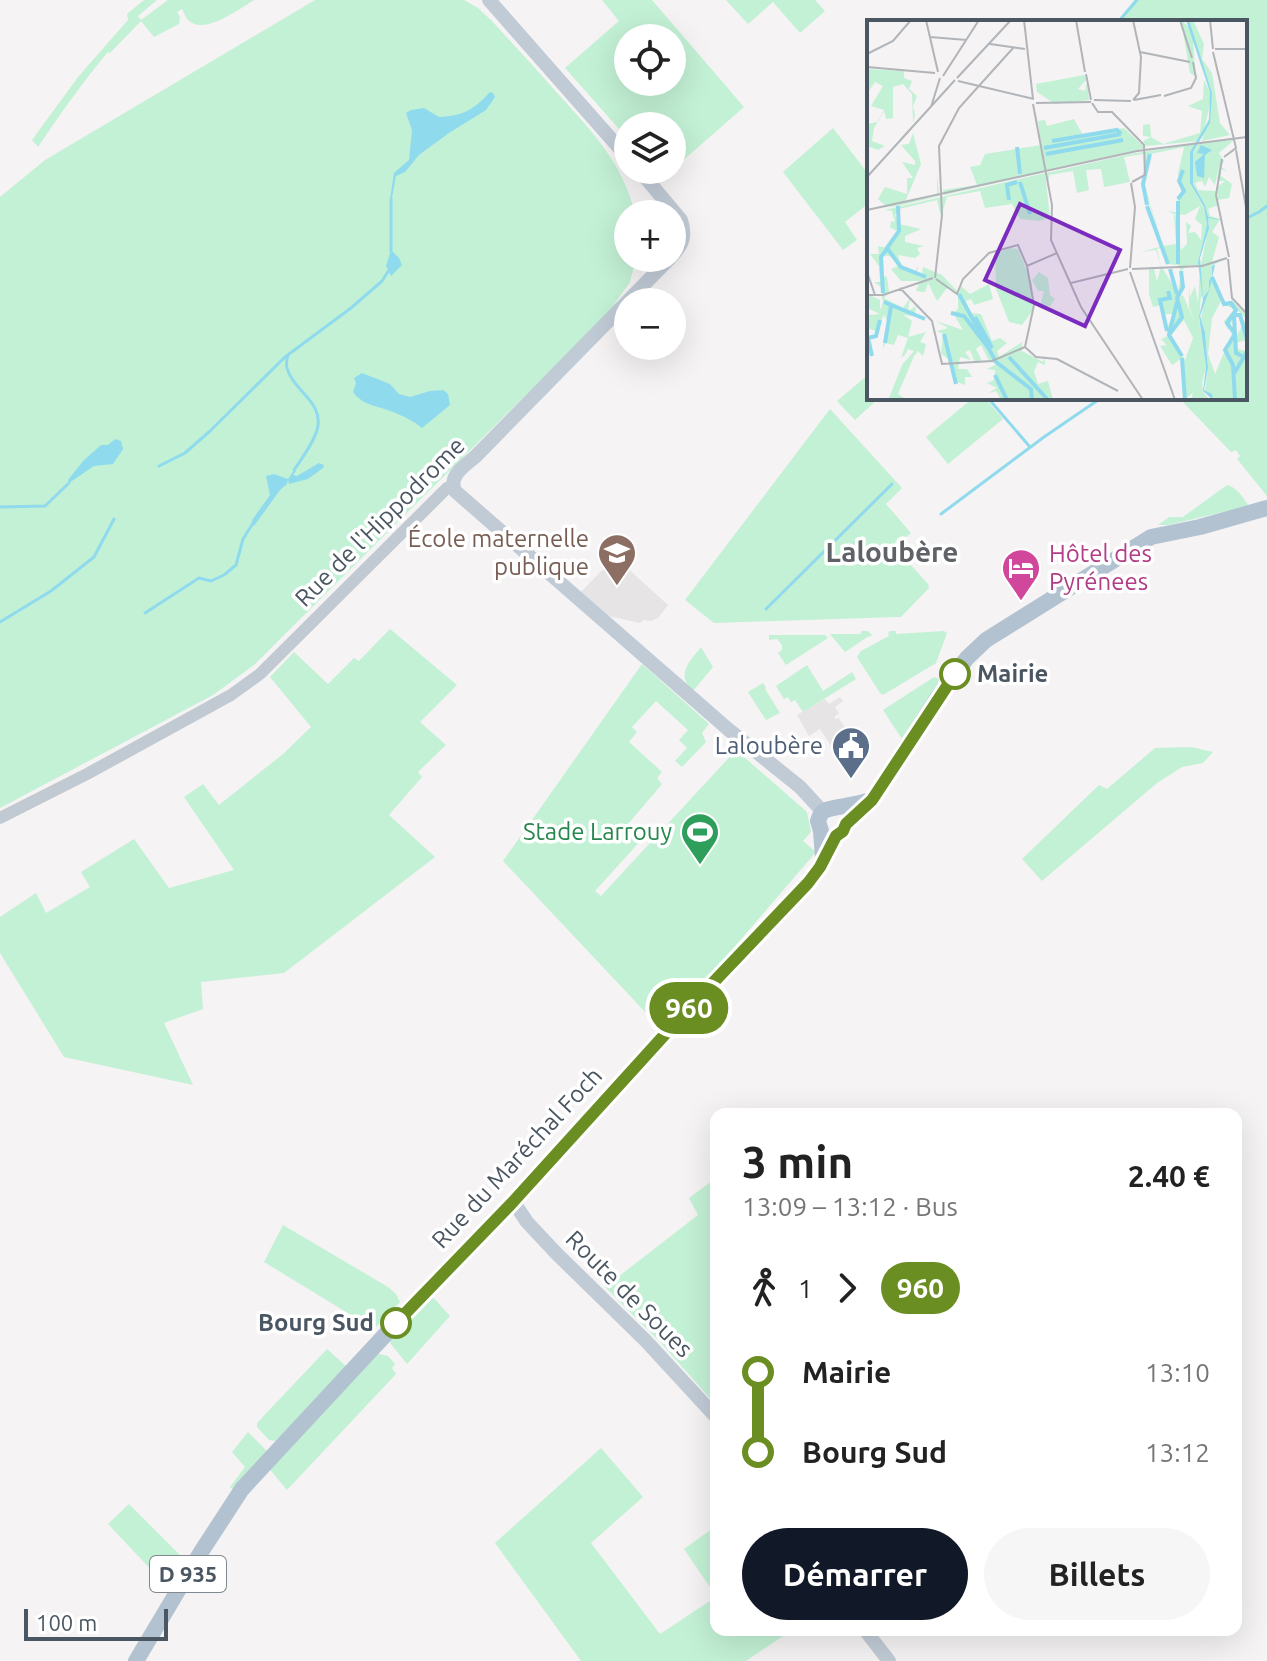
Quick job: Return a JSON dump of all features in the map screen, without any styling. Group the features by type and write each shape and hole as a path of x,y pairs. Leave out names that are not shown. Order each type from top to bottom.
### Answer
{"main road":[{"path":"489,0 614,142"},
{"path":"651,184 664,200"},
{"name":"Rue de l'Hippodrome","path":"452,486 456,474 656,272"},
{"path":"452,486 528,557 729,730 829,810 842,813 834,830"},
{"name":"Rue du Maréchal Foch","path":"136,1661 242,1489 808,883 820,867 834,830 872,800 967,658 986,640 1151,537 1267,508"},
{"path":"829,810 872,800"},
{"name":"Rue du Maréchal Foch","path":"829,810 818,821 834,830"},
{"name":"Route de Soues","path":"513,1201 548,1245 646,1341 710,1410"},
{"path":"870,1636 889,1661"}],"street":[{"name":"Rue de l'Hippodrome","path":"0,818 231,695 260,674 452,486"}],"shaded area":[{"name":"École maternelle publique","path":"615,557 668,605 658,618 640,623 608,616 579,594"},
{"path":"840,697 843,701 835,707 839,713 834,717 839,718 860,746 863,744 865,747 857,752 862,760 856,764 851,760 839,766 842,763 820,729 809,736 797,715 825,699 829,704"}],"green space":[{"path":"144,0 157,0 138,16 141,20 168,0 254,0 221,19 203,25 188,20 182,9 177,12 179,24 154,37 141,21 99,63 38,147 32,140 78,77 128,20 127,14"},
{"path":"315,0 464,0 492,21 583,122 614,163 614,184 625,184 631,200 614,200 614,272 632,272 626,288 614,288 614,305 608,313 254,665 213,695 0,808 0,197 45,160"},
{"path":"602,0 652,0 673,24 616,24 619,21"},
{"path":"726,0 815,0 825,11 800,33 773,2 748,24"},
{"path":"1134,0 1267,0 1267,496 1237,459 1240,456 1236,450 1231,452 1181,400 1247,400 1247,20 1119,20"},
{"path":"614,25 614,96 686,96 686,40 744,107 686,158 686,112 614,112 614,123 565,68"},
{"path":"833,128 867,172 867,205 845,222 857,240 843,250 783,172"},
{"path":"867,376 867,400 877,400 855,420 837,401"},
{"path":"971,400 987,400 1003,419 948,464 926,437"},
{"path":"830,409 902,488 886,504 911,533 901,536 890,553 901,565 908,562 929,588 901,617 714,623 685,600"},
{"path":"1227,485 1237,490 1249,506 1158,525 1169,517 1183,517"},
{"path":"390,629 457,685 420,722 446,745 418,772 422,777 389,815 435,857 284,973 201,982 203,1009 164,1023 193,1085 64,1057 0,953 0,917 36,893 46,913 90,887 81,872 134,839 169,888 234,870 184,797 203,784 219,805 283,754 311,727 270,677 294,652 328,684 354,658 359,661"},
{"path":"861,631 872,635 845,652 830,634 861,634"},
{"path":"890,631 896,631 896,634 947,633 936,663 883,695 857,657 861,651 889,636"},
{"path":"769,635 825,635 828,638 786,665 778,653 782,645 777,639 769,640"},
{"path":"701,647 713,667 693,691 685,679 686,668"},
{"path":"642,664 709,724 702,733 706,742 682,767 675,761 687,748 679,740 688,730 656,701 632,727 637,732 629,742 662,772 657,778 662,784 628,824 643,838 595,891 601,896 736,750 807,812 811,832 803,841 816,852 682,1008 667,994 648,1015 503,861"},
{"path":"807,665 823,691 852,672 856,679 803,712 795,700 784,699 776,686"},
{"path":"934,677 939,679 936,691 902,739 883,710"},
{"path":"763,683 780,713 766,720 748,692"},
{"path":"1191,747 1213,752 1203,763 1182,767 1157,783 1042,881 1022,859 1099,785 1107,789 1155,748"},
{"path":"710,1182 710,1398 605,1287 698,1215 689,1198"},
{"path":"283,1225 388,1287 400,1302 374,1329 264,1262"},
{"path":"432,1296 450,1316 407,1364 390,1343"},
{"path":"327,1349 346,1366 276,1441 269,1440 257,1423"},
{"path":"379,1354 388,1356 395,1364 392,1368 396,1374 287,1490 267,1466 371,1358"},
{"path":"248,1432 267,1451 235,1491 230,1487 245,1467 232,1452"},
{"path":"601,1448 643,1497 591,1543 660,1634 710,1601 710,1636 783,1636 746,1661 581,1661 495,1543"},
{"path":"129,1504 188,1563 172,1592 108,1524"},
{"path":"710,1530 710,1587 684,1549"}],"water":[{"path":"490,92 495,97 486,110 419,155 405,172 396,176 390,199 394,173 409,160 412,130 406,113 424,108 439,117 455,115 473,107"},
{"path":"391,250 402,265 391,276 386,266"},
{"path":"362,373 390,384 399,394 410,397 443,390 448,394 450,405 422,428 357,397 353,392 354,378"},
{"path":"115,439 121,441 123,449 113,464 94,466 69,483 68,480 83,461 101,445 108,445"},
{"path":"319,463 324,465 323,468 308,479 289,484 288,480 254,526 252,520 270,495 266,476 274,474 288,479 294,470 293,475 297,476"}],"waterway":[{"path":"1120,20 1137,0"},
{"path":"391,199 391,251"},
{"path":"1247,218 1267,206"},
{"path":"159,466 185,453 285,357 351,308 382,281 389,270"},
{"path":"288,355 290,376 313,404 318,420 313,440 294,470"},
{"path":"990,400 1030,447"},
{"path":"941,514 1098,400"},
{"path":"0,507 45,506 69,483"},
{"path":"766,609 892,484"},
{"path":"0,622 51,591 94,557 114,519"},
{"path":"145,613 199,578 211,581 236,565 243,539 255,520"}],"bus line":[{"name":"960","path":"396,1323 511,1204 688,1009 808,883 836,836 872,800 955,674"}],"place":[{"name":"École maternelle publique","path":"617,587"},
{"name":"Hôtel des Pyrénees","path":"1021,602"},
{"name":"Mairie","path":"955,674"},
{"name":"Laloubère","path":"851,780"},
{"name":"Stade Larrouy","path":"700,866"},
{"name":"Bourg Sud","path":"396,1323"}],"district":[{"name":"Laloubère","path":"892,552"}]}
